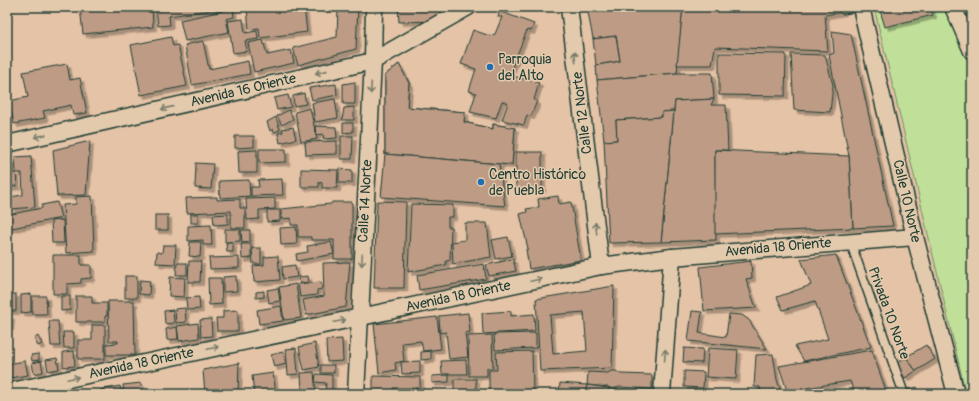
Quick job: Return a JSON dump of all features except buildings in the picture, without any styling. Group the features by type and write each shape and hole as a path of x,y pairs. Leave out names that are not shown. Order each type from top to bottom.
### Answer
{"street":[{"name":"Calle 14 Norte","path":"356,394 373,61 374,7"},
{"name":"Avenida 16 Oriente","path":"7,144 373,61 468,7"},
{"name":"Calle 12 Norte","path":"569,7 601,266"},
{"name":"Calle 10 Norte","path":"860,7 915,237 956,394"},
{"path":"953,7 972,51"},
{"name":"Avenida 18 Oriente","path":"7,392 601,266 672,257 849,241 915,237"},
{"path":"662,394 672,257"}],"lane":[{"path":"843,9 860,7"},
{"name":"Privada 10 Norte","path":"849,241 904,394"}],"green space":[{"path":"874,7 972,7 972,394 966,394"}],"place":[{"name":"Parroquia del Alto","path":"490,67"},
{"name":"Centro Histórico de Puebla","path":"481,182"}]}
